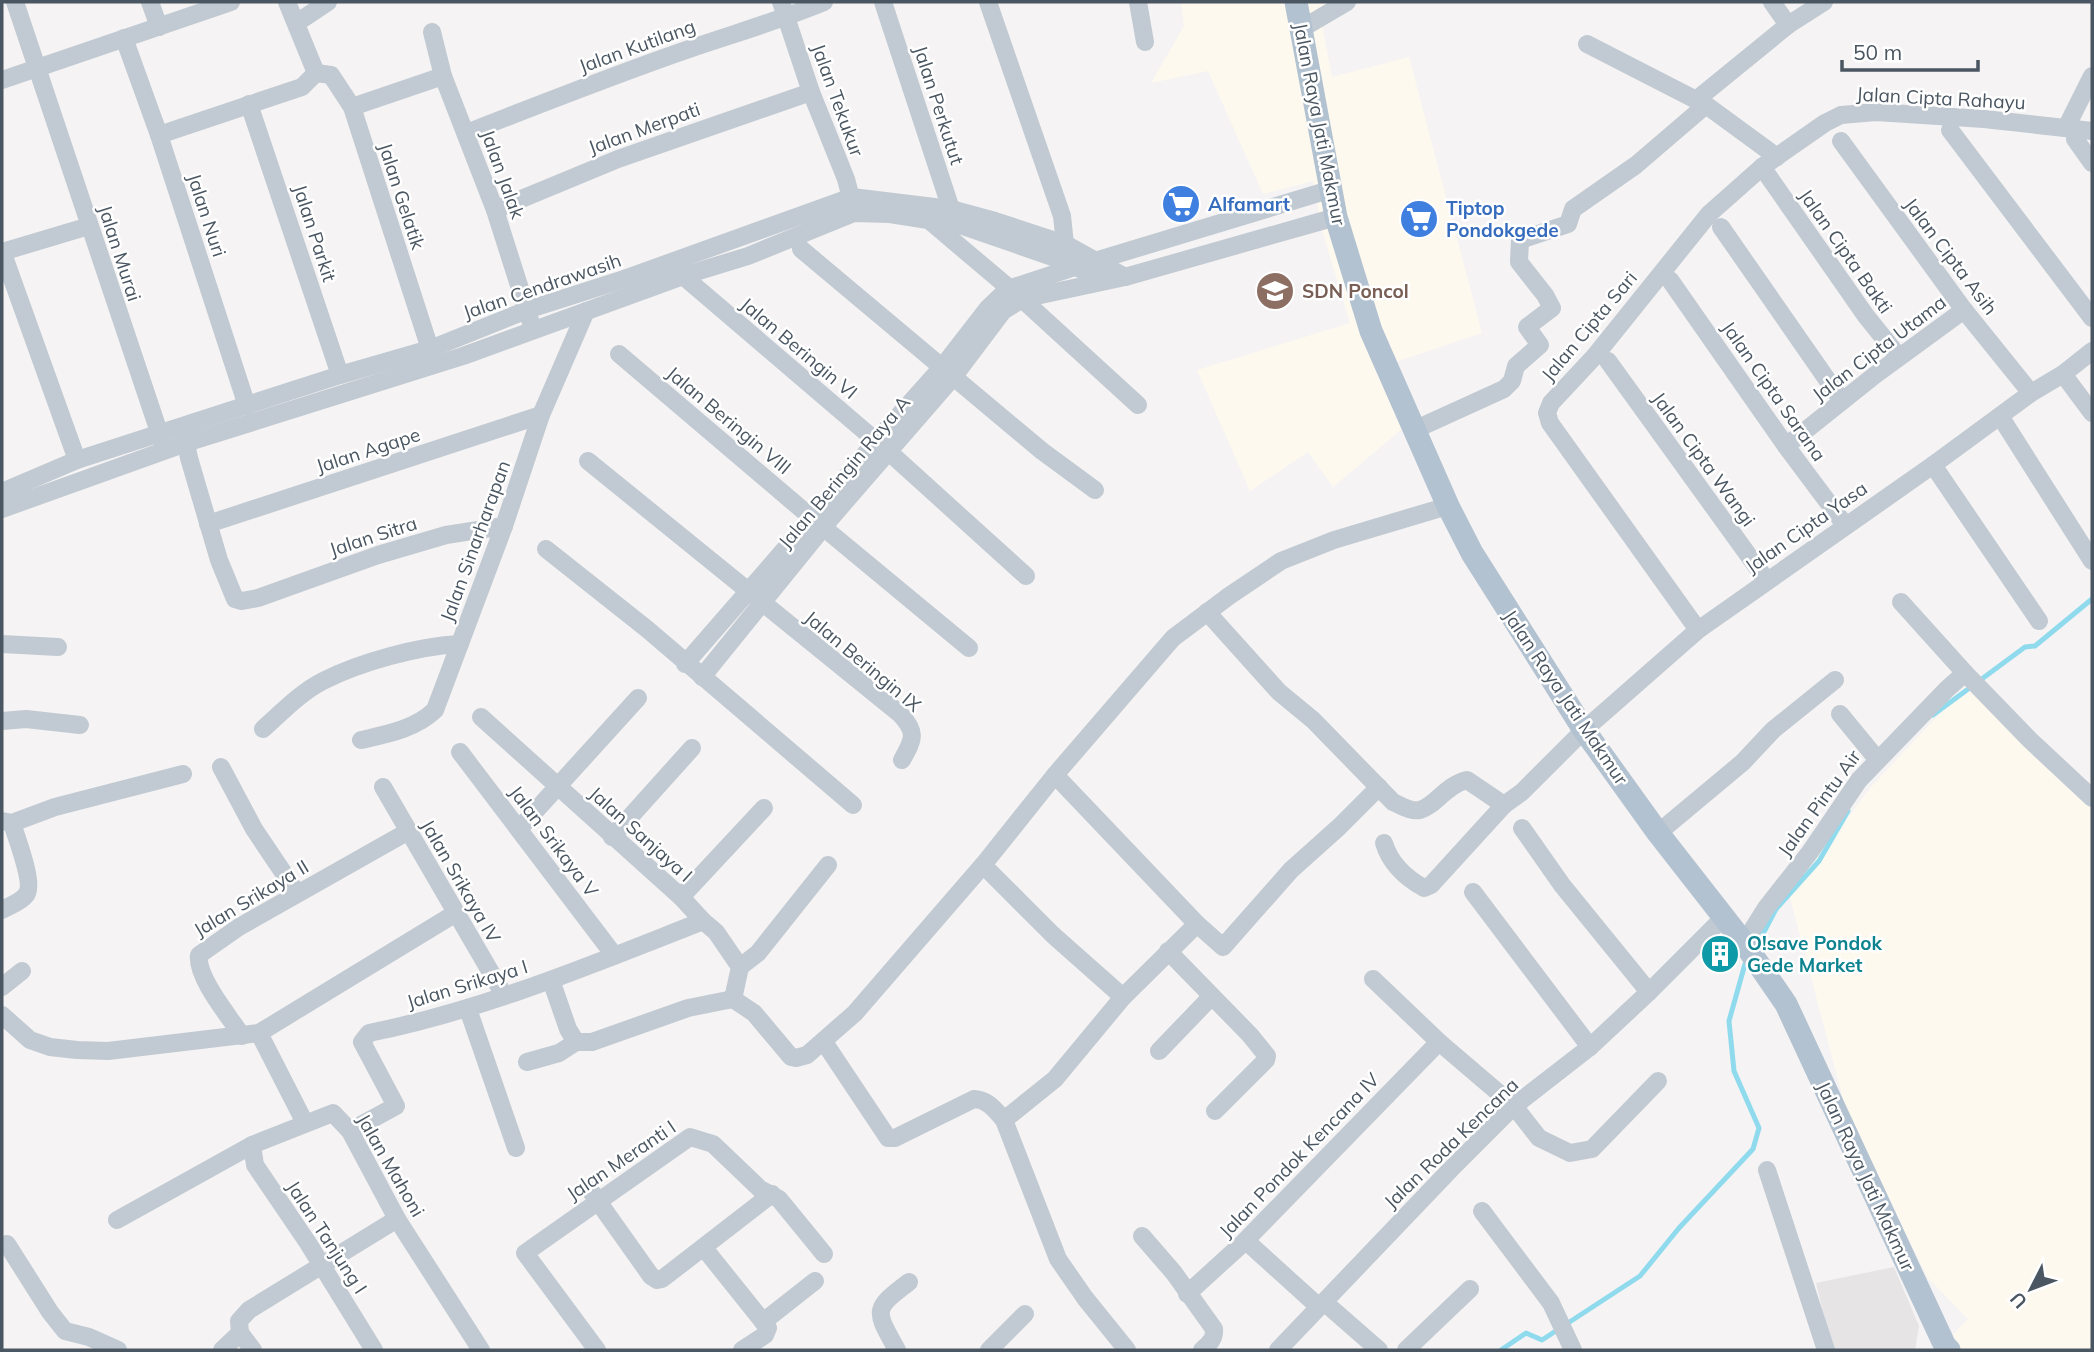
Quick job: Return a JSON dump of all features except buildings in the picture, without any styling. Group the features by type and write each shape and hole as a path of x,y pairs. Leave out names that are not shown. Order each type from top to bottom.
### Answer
{"main road":[{"name":"Jalan Raya Jati Makmur","path":"1296,2 1336,217 1371,331 1448,506 1472,553 1584,730 1658,833 1744,943 1786,1004 1946,1349"}],"street":[{"name":"Jalan Murai","path":"15,2 162,442"},
{"path":"150,2 159,27"},
{"path":"2,80 231,2"},
{"path":"159,135 302,87 316,73 287,2"},
{"path":"304,18 328,2"},
{"name":"Jalan Kutilang","path":"466,133 784,10 824,2"},
{"name":"Jalan Perkutut","path":"883,2 950,216"},
{"path":"988,2 1062,216 1063,261"},
{"path":"1138,2 1145,42"},
{"path":"1301,29 1348,2"},
{"path":"1772,2 1788,25"},
{"path":"1414,430 1504,389 1512,381 1516,366 1539,345 1527,327 1552,308 1519,262 1520,240 1568,224 1573,209 1636,165 1701,102 1788,25 1824,2"},
{"name":"Jalan Tekukur","path":"784,10 853,205"},
{"name":"Jalan Jalak","path":"432,32 443,76 495,210 534,330"},
{"name":"Jalan Nuri","path":"124,38 159,135 247,406"},
{"path":"1587,44 1701,102 1777,157"},
{"name":"Jalan Gelatik","path":"316,73 331,75 352,107 430,349"},
{"path":"352,107 443,76"},
{"path":"2092,76 2071,133 2092,163"},
{"name":"Jalan Merpati","path":"495,210 618,159 811,92"},
{"name":"Jalan Parkit","path":"249,104 340,375"},
{"name":"Jalan Cipta Rahayu","path":"1762,167 1825,123 1841,115 1858,112 1923,115 2071,133 2092,131"},
{"path":"1950,130 2092,318"},
{"name":"Jalan Cipta Asih","path":"1840,141 1964,310 2031,393"},
{"name":"Jalan Cipta Bakti","path":"1762,167 1866,316 1899,357"},
{"name":"Jalan Cipta Sari","path":"1698,630 1550,423 1547,413 1551,403 1594,357 1709,214 1762,167"},
{"path":"685,664 755,597 948,371 988,309 1063,261 1099,261 1329,190"},
{"name":"Jalan Cendrawasih","path":"2,492 77,460 162,442 186,443 463,356 683,276 748,256 853,205 890,214 927,218 950,216"},
{"name":"Jalan Cendrawasih","path":"2,509 247,406 430,349 527,310 853,205 950,216 1063,261 1105,281"},
{"path":"1015,294 1125,277 1336,217"},
{"path":"927,218 1138,405"},
{"path":"77,460 2,252 89,226"},
{"path":"1721,227 1842,401"},
{"path":"801,249 1042,451 1096,490"},
{"name":"Jalan Cendrawasih","path":"1063,261 1099,261 1125,277"},
{"name":"Jalan Beringin VI","path":"683,276 882,446 1026,576"},
{"name":"Jalan Cipta Sarana","path":"1671,280 1844,525"},
{"path":"589,290 589,310"},
{"name":"Jalan Sinarharapan","path":"361,740 394,733 424,720 435,710 504,526 541,415 589,310"},
{"name":"Jalan Cipta Utama","path":"1786,446 1899,357 1964,310"},
{"name":"Jalan Cipta Yasa","path":"1384,843 1387,854 1404,874 1424,888 1431,885 1504,805 1522,792 1584,730 1698,630 2092,351"},
{"name":"Jalan Beringin VIII","path":"619,354 969,648"},
{"name":"Jalan Cipta Wangi","path":"1608,361 1767,580"},
{"path":"2063,374 2092,413"},
{"name":"Jalan Agape","path":"208,524 541,415"},
{"path":"2000,416 2092,561"},
{"path":"186,443 208,524"},
{"name":"Jalan Beringin IX","path":"588,461 909,723 913,740 902,760"},
{"path":"1933,465 2039,621"},
{"path":"527,1062 559,1053 576,1042 592,1042 688,1008 733,999 754,1013 791,1057 807,1055 855,1013 1173,638 1281,561 1334,540 1448,506"},
{"name":"Jalan Sitra","path":"208,524 235,599 242,601 446,535 504,526"},
{"path":"546,549 647,629 853,805"},
{"path":"702,677 755,597"},
{"path":"1901,602 2030,740 2092,798"},
{"path":"1208,612 1279,692 1313,720 1393,802 1409,809 1420,810 1456,782 1467,780 1504,805"},
{"path":"2,644 58,647"},
{"path":"263,729 321,681 407,651 460,644"},
{"path":"1658,833 1743,762 1773,730 1835,680"},
{"name":"Jalan Pintu Air","path":"1744,943 1859,779 1947,689 1972,680"},
{"path":"519,829 638,698"},
{"path":"1840,714 1877,760"},
{"name":"Jalan Sanjaya I","path":"481,717 611,837 681,897 703,922 716,932 740,967"},
{"path":"2,721 26,719 80,725"},
{"path":"611,837 692,748"},
{"name":"Jalan Srikaya V","path":"460,752 614,956"},
{"path":"221,767 254,829 297,893"},
{"path":"2,910 29,891 29,880 7,822 183,774"},
{"path":"1055,775 1223,947 1291,870 1379,787"},
{"name":"Jalan Srikaya IV","path":"383,787 504,995"},
{"path":"681,897 764,808"},
{"path":"1522,828 1562,885 1649,992"},
{"name":"Jalan Srikaya II","path":"251,1034 202,974 199,955 239,927 407,832"},
{"path":"733,999 740,967 758,953 828,865"},
{"path":"983,865 1053,935 1123,997"},
{"path":"1473,892 1590,1047"},
{"path":"2,1015 30,1040 50,1047 77,1050 108,1051 251,1034 456,913"},
{"name":"Jalan Roda Kencana","path":"1278,1350 1514,1106 1590,1047 1724,917"},
{"name":"Jalan Srikaya I","path":"350,1131 396,1106 362,1042 363,1037 369,1033 468,1009 703,922"},
{"path":"1004,1120 1055,1079 1123,997 1197,923"},
{"path":"1168,951 1267,1056 1215,1111"},
{"path":"2,987 22,971"},
{"path":"1373,979 1439,1042 1514,1106 1539,1139 1570,1153 1592,1149 1658,1081"},
{"path":"551,980 568,1029 576,1042"},
{"path":"1159,1051 1211,997"},
{"path":"468,1009 516,1148"},
{"path":"117,1220 252,1145 305,1123 251,1034"},
{"path":"824,1042 888,1138 895,1138 974,1100 983,1100 989,1104 1004,1120 1058,1259 1127,1350"},
{"name":"Jalan Pondok Kencana IV","path":"1187,1294 1246,1241 1439,1042"},
{"name":"Jalan Mahoni","path":"305,1123 333,1113 350,1131 397,1219 481,1350"},
{"name":"Jalan Meranti I","path":"597,1350 525,1253 594,1196 690,1137 713,1144 760,1189 786,1204 824,1254"},
{"name":"Jalan Tanjung I","path":"252,1145 255,1165 374,1350"},
{"path":"1767,1170 1826,1350"},
{"path":"594,1196 651,1276 657,1280 704,1248 772,1194"},
{"path":"1482,1210 1550,1303 1573,1350"},
{"path":"253,1350 240,1333 239,1321 249,1310 397,1219"},
{"path":"1142,1236 1174,1273 1214,1329 1211,1343 1202,1350"},
{"path":"1246,1241 1379,1350"},
{"path":"7,1244 65,1331 89,1337 118,1350"},
{"path":"704,1248 768,1328 767,1332 742,1350"},
{"path":"763,1322 815,1281"},
{"path":"897,1350 881,1317 880,1307 909,1282"},
{"path":"1406,1350 1470,1289"},
{"path":"1000,1347 1025,1314"},
{"path":"222,1350 240,1333"}],"shaded area":[{"path":"1181,2 1338,2 1320,14 1332,77 1409,57 1482,333 1387,365 1408,424 1333,487 1308,452 1250,491 1197,370 1350,323 1322,230 1313,181 1263,194 1208,71 1151,83 1184,26"},
{"path":"1971,680 2092,802 2092,1350 1938,1350 1968,1319 1927,1277 1846,1110 1789,894 1872,786"},
{"path":"1894,1267 1919,1326 1915,1350 1832,1350 1816,1283"}],"waterway":[{"path":"1933,715 2025,647 2035,646 2092,599"},
{"path":"1757,945 1776,909 1819,861 1848,811"},
{"path":"1501,1350 1526,1333 1542,1340 1640,1276 1679,1228 1753,1149 1759,1128 1734,1071 1729,1021 1745,964"}],"place":[{"name":"Alfamart","path":"1181,204"},
{"name":"Tiptop Pondokgede","path":"1419,219"},
{"name":"SDN Poncol","path":"1275,291"},
{"name":"O!save Pondok Gede Market","path":"1720,954"}]}
